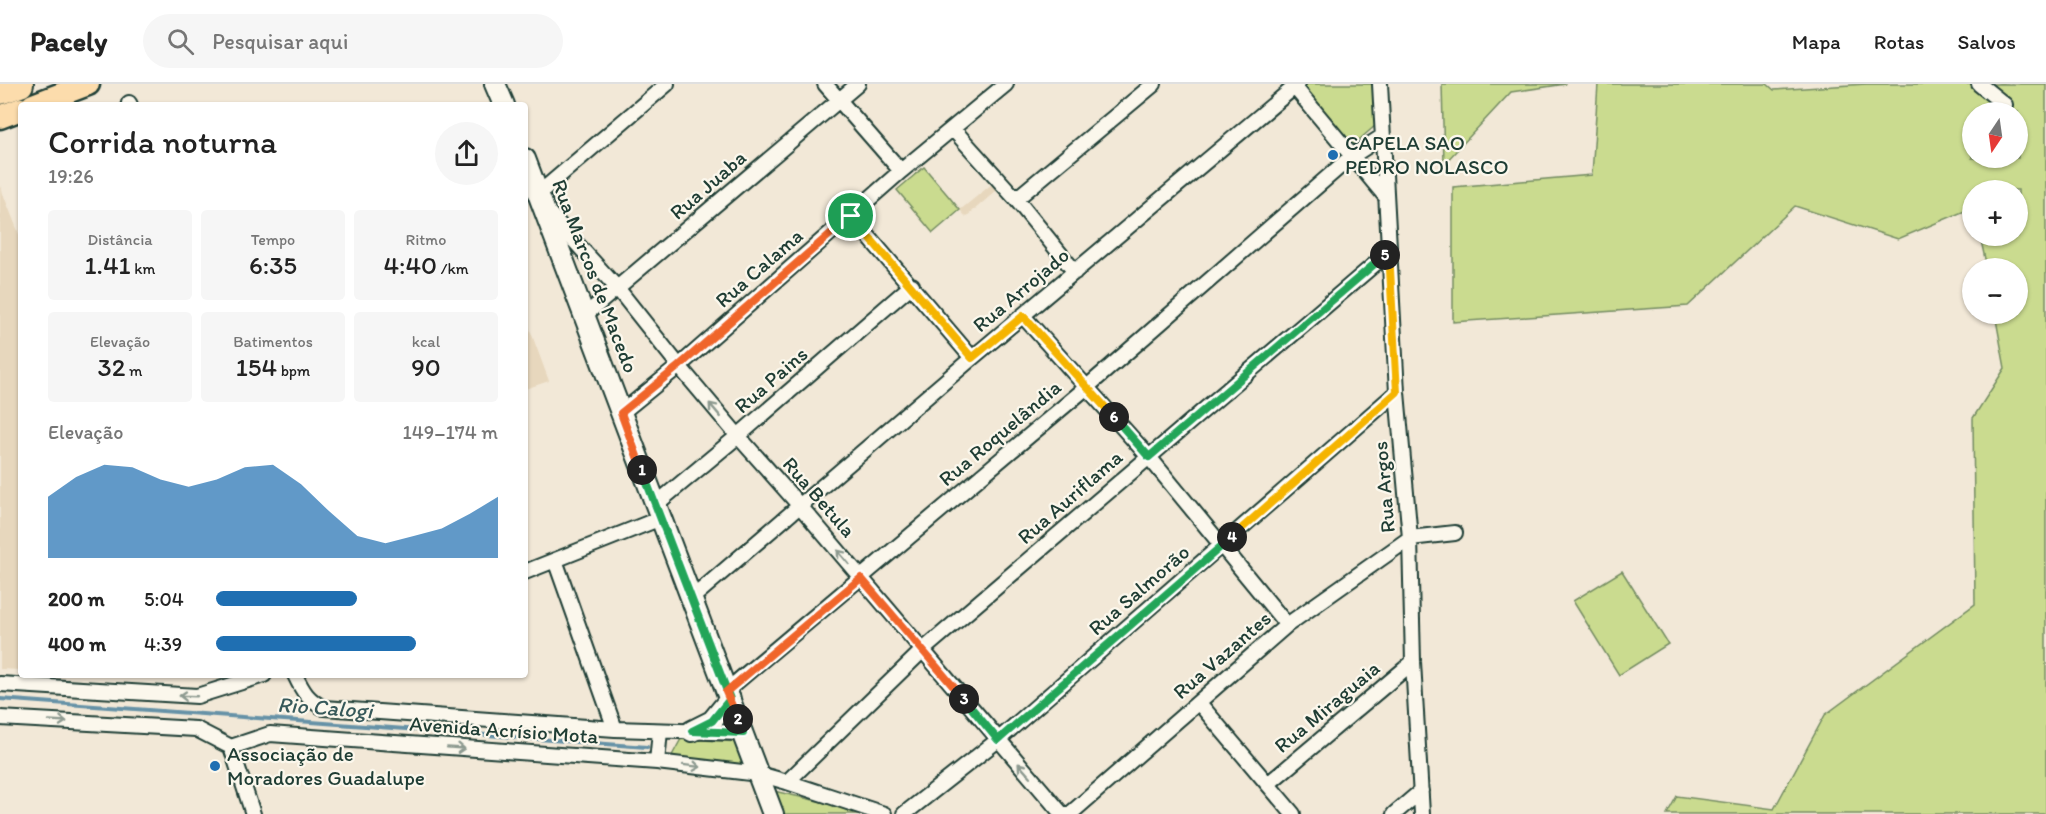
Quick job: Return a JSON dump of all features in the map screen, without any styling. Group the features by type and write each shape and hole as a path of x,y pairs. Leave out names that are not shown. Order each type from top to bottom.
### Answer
{"highway":[{"path":"0,91 20,84"}],"main road":[{"path":"42,102 88,84"},
{"path":"495,84 503,102"},
{"path":"0,117 18,111"},
{"name":"Rua Marcos de Macedo","path":"528,167 773,814"},
{"path":"692,731 712,721 728,695"}],"street":[{"path":"541,201 667,84"},
{"path":"825,84 901,171"},
{"name":"Rua Juaba","path":"585,316 858,84"},
{"name":"Rua Calama","path":"621,413 679,366 901,171 1006,84"},
{"path":"1016,200 1154,84"},
{"name":"Rua Argos","path":"1380,84 1397,392 1410,538 1413,662 1422,814"},
{"path":"1979,84 2001,102"},
{"path":"1295,85 1386,197"},
{"name":"Rua Arrojado","path":"691,599 1295,85"},
{"path":"953,129 1016,200 1075,272"},
{"name":"Rua Roquelândia","path":"728,695 1352,156 1383,136"},
{"name":"Rua Betula","path":"541,201 618,289 738,436 1062,814"},
{"path":"851,216 972,358"},
{"name":"Rua Auriflama","path":"787,782 923,650 1389,252"},
{"name":"Rua Pains","path":"528,571 658,511 738,436 912,285"},
{"path":"1023,316 1149,457 1287,626"},
{"name":"Rua Salmorão","path":"904,814 998,740 1397,392"},
{"path":"1410,538 1455,533"},
{"name":"Rua Vazantes","path":"1070,814 1287,626 1410,538"},
{"path":"555,560 615,729"},
{"name":"Rua Miraguaia","path":"1268,784 1413,662"},
{"path":"0,684 197,696 254,678"},
{"name":"Avenida Acrísio Mota","path":"296,678 311,702 324,708 615,729 743,733"},
{"path":"1199,703 1293,814"},
{"path":"0,718 196,729 231,747 253,814"},
{"path":"657,762 660,731"},
{"name":"Avenida Acrísio Mota","path":"231,747 270,735 657,762 759,774 884,814"},
{"path":"1394,814 1421,791"}],"shaded area":[{"path":"992,184 997,190 966,217 960,210"},
{"path":"0,186 18,231 18,670 0,669"},
{"path":"528,324 549,381 528,388"}],"green space":[{"path":"1306,84 1375,84 1376,125 1353,145 1303,87"},
{"path":"1442,84 1566,84 1511,92 1444,164"},
{"path":"1598,84 1767,84 1774,90 1866,84 2046,84 2046,814 1667,814 1677,796 1774,809 1825,715 1975,604 1973,418 2005,368 1997,324 2028,324 2028,258 1985,258 1982,246 2028,246 2028,180 1962,180 1962,212 1898,239 1795,206 1688,306 1453,322 1453,187 1592,175"},
{"path":"924,167 960,210 933,233 897,190"},
{"path":"1622,571 1668,644 1619,675 1573,601"},
{"path":"681,739 742,742 743,766 669,761"},
{"path":"765,789 875,814 774,814"}],"waterway":[{"name":"Rio Calogi","path":"0,699 647,747"}],"place":[{"name":"CAPELA SAO PEDRO NOLASCO","path":"1333,155"},
{"name":"Associação de Moradores Guadalupe","path":"215,766"}],"route":[{"path":"851,216 679,366 621,413 687,590 726,692 730,699 718,716 692,731 743,733 730,699 726,692 861,578 998,740 1397,392 1389,252 1149,457 1023,316 972,358 851,216"}]}
